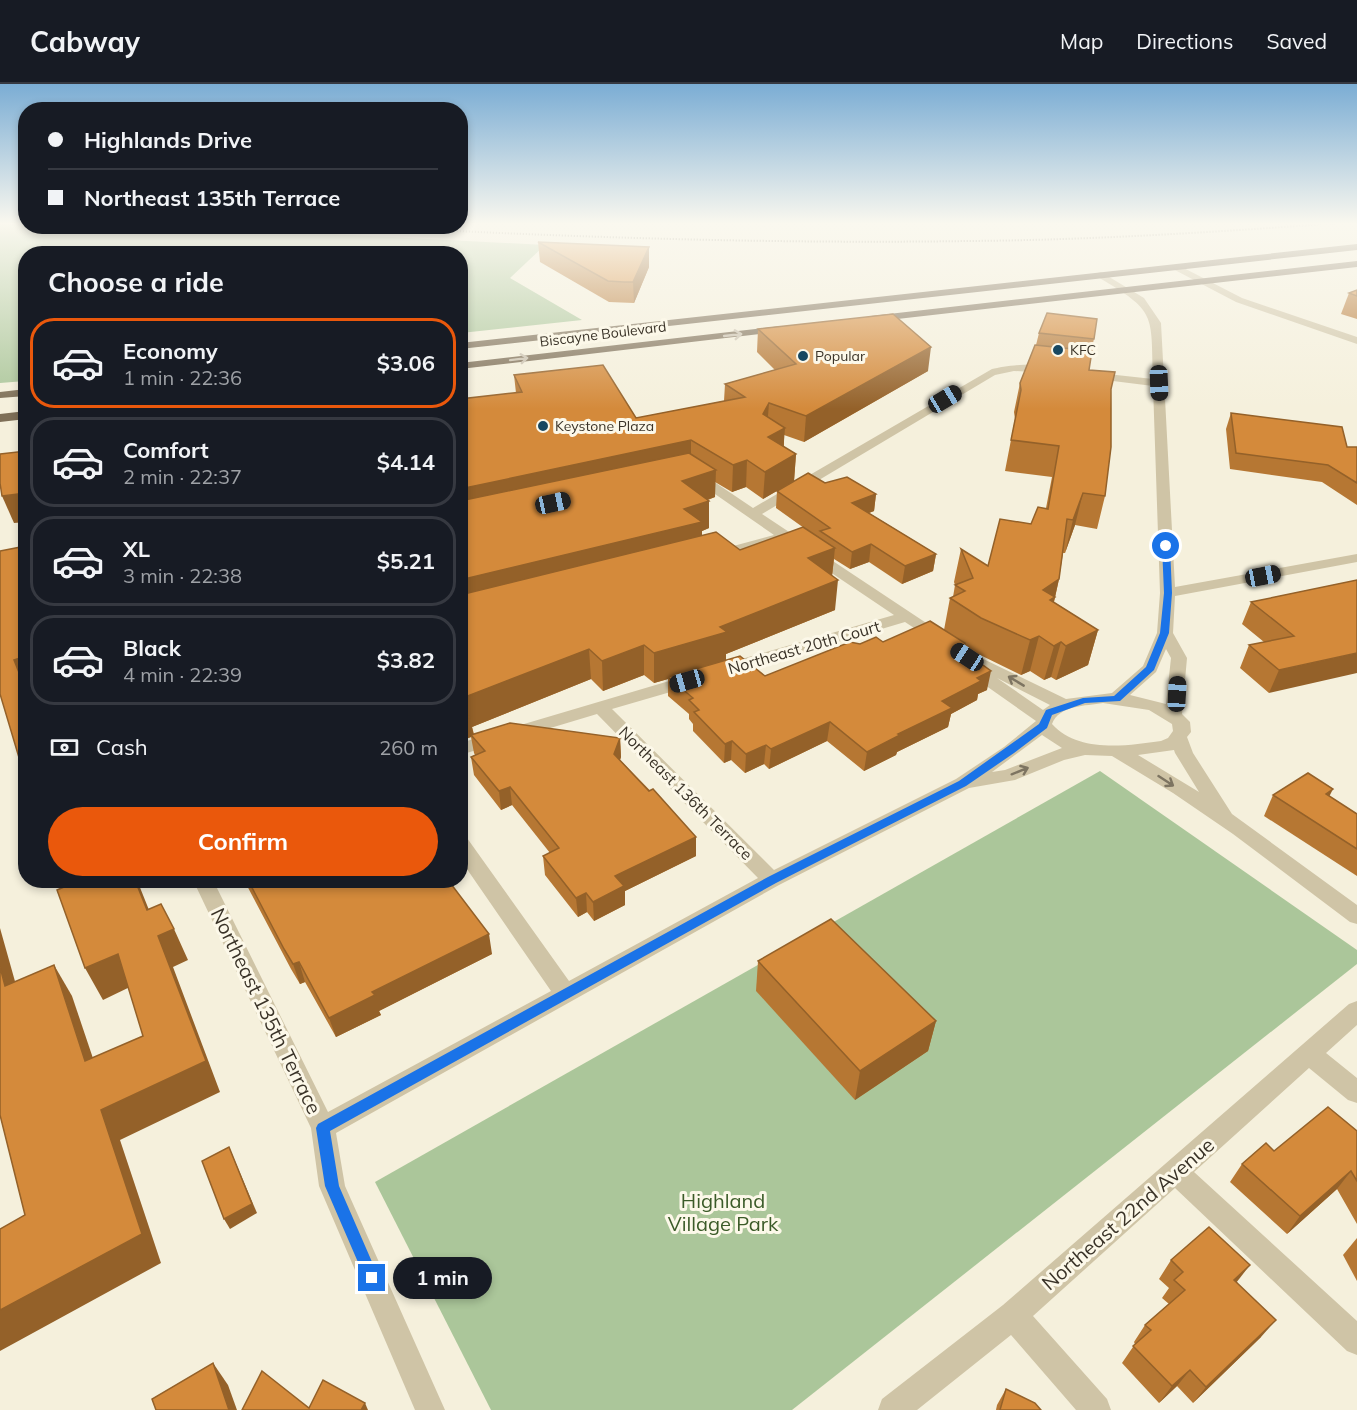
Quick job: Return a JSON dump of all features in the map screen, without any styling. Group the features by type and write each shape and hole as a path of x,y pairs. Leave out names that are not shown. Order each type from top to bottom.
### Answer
{"main road":[{"name":"Biscayne Boulevard","path":"468,344 1012,285"},
{"path":"855,321 1176,285"},
{"path":"694,320 709,337"},
{"name":"Biscayne Boulevard","path":"468,365 787,328"},
{"path":"0,395 18,393"},
{"path":"0,418 18,416"}],"street":[{"path":"1116,699 1150,668 1165,633 1168,593 1156,323 1152,310 1118,285"},
{"path":"1209,285 1246,303 1357,341"},
{"path":"752,514 1000,369 1032,368 1159,383"},
{"path":"685,474 786,536 967,657 993,668 1036,693 1065,705"},
{"path":"705,557 786,536"},
{"path":"1168,593 1357,558"},
{"name":"Northeast 20th Court","path":"468,746 906,617"},
{"path":"1165,633 1179,658 1173,715"},
{"path":"323,1128 772,880 963,783 1011,751 1044,722 1049,712 1065,705 1103,698 1116,699 1146,704 1173,715 1181,722 1183,729 1173,743 1117,751 1084,749 1057,740 1044,722 972,668 967,657"},
{"name":"Northeast 136th Terrace","path":"600,707 772,880"},
{"path":"1178,737 1184,753 1226,820"},
{"path":"963,783 1008,776 1059,755 1084,749"},
{"path":"1117,751 1143,765 1226,820 1357,916"},
{"path":"468,855 565,994"},
{"name":"Northeast 135th Terrace","path":"207,888 323,1128 332,1186 430,1410"},
{"name":"Northeast 22nd Avenue","path":"893,1410 1013,1315 1357,1011"},
{"path":"1309,1054 1357,1092"},
{"path":"1176,1172 1357,1341"},
{"path":"1013,1315 1096,1410"}],"green space":[{"path":"0,285 18,285 18,382 0,383"},
{"path":"468,285 522,285 582,320 468,332"},
{"name":"Highland Village Park","path":"1100,771 1357,950 1357,964 792,1410 491,1410 375,1182"}],"building":[{"path":"1357,290 1357,296 1349,293"},
{"path":"1047,313 1097,319 1094,339 1039,333"},
{"path":"893,314 931,347 806,416 769,403 763,414 785,428 768,437 796,454 765,472 747,460 733,465 691,440 468,487 468,398 522,392 514,375 603,365 636,418 745,397 725,384 796,364 758,329"},
{"path":"1035,345 1092,351 1089,370 1115,372 1111,389 1111,447 1105,496 1083,493 1073,520 1067,519 1059,579 1043,590 1055,597 1050,600 1098,630 1066,646 1061,642 1054,646 1039,636 1030,640 981,618 950,598 965,591 955,585 973,578 961,549 988,566 1000,519 1031,524 1038,507 1048,509 1059,446 1011,440 1021,390 1020,383"},
{"path":"1231,413 1342,427 1347,447 1357,447 1357,483 1328,465 1236,453"},
{"path":"18,452 18,494 2,496 0,454"},
{"path":"689,453 716,470 682,481 709,501 684,509 702,522 468,578 468,499"},
{"path":"808,473 825,483 847,477 876,494 852,503 936,554 905,566 871,544 852,552 820,531 830,528 777,491"},
{"path":"803,527 835,548 808,558 838,580 720,627 727,632 654,653 644,645 602,661 589,649 468,696 468,593 716,532 740,550"},
{"path":"18,548 18,659 14,660 18,670 18,754 0,694 0,551"},
{"path":"1357,580 1357,653 1279,670 1249,645 1294,636 1251,602"},
{"path":"930,621 965,643 964,646 969,655 991,671 977,678 981,681 942,701 952,708 867,752 830,722 771,749 766,745 746,754 732,741 725,744 694,712 699,710 689,700 693,698 668,677 740,656 765,676 850,642 860,644 876,637 883,642"},
{"path":"510,723 620,738 614,754 649,791 653,789 696,837 615,876 624,886 593,902 586,893 576,898 543,856 559,848 510,787 499,791 471,757 485,751 471,735"},
{"path":"1308,773 1333,789 1326,794 1357,814 1357,849 1273,795"},
{"path":"62,888 138,888 147,910 161,904 174,929 158,936 206,1061 101,1110 142,1234 0,1310 0,1229 25,1215 0,1115 0,967 5,986 54,965 85,1061 143,1036 118,954 85,968 57,890"},
{"path":"252,888 454,888 489,934 372,992 375,995 329,1018 299,962 293,964"},
{"path":"831,919 936,1021 860,1071 758,961"},
{"path":"1328,1107 1357,1131 1357,1181 1351,1171 1300,1216 1242,1164 1266,1143 1274,1151"},
{"path":"229,1147 252,1204 224,1219 202,1161"},
{"path":"1209,1227 1250,1265 1234,1280 1276,1320 1206,1387 1190,1370 1172,1386 1133,1346 1151,1330 1145,1325 1185,1290 1174,1280 1183,1272 1171,1260"},
{"path":"213,1363 229,1410 156,1410 152,1399"},
{"path":"262,1371 309,1408 323,1380 365,1403 361,1410 242,1410"},
{"path":"1006,1389 1035,1403 1041,1410 1000,1410"}],"place":[{"name":"KFC","path":"1058,350"},
{"name":"Popular","path":"803,356"},
{"name":"Keystone Plaza","path":"543,426"}],"route":[{"path":"372,1278 332,1186 323,1128 772,880 963,783 1011,751 1043,725 1049,712 1072,703 1103,698 1116,699 1150,668 1165,633 1168,593 1166,546"}]}
